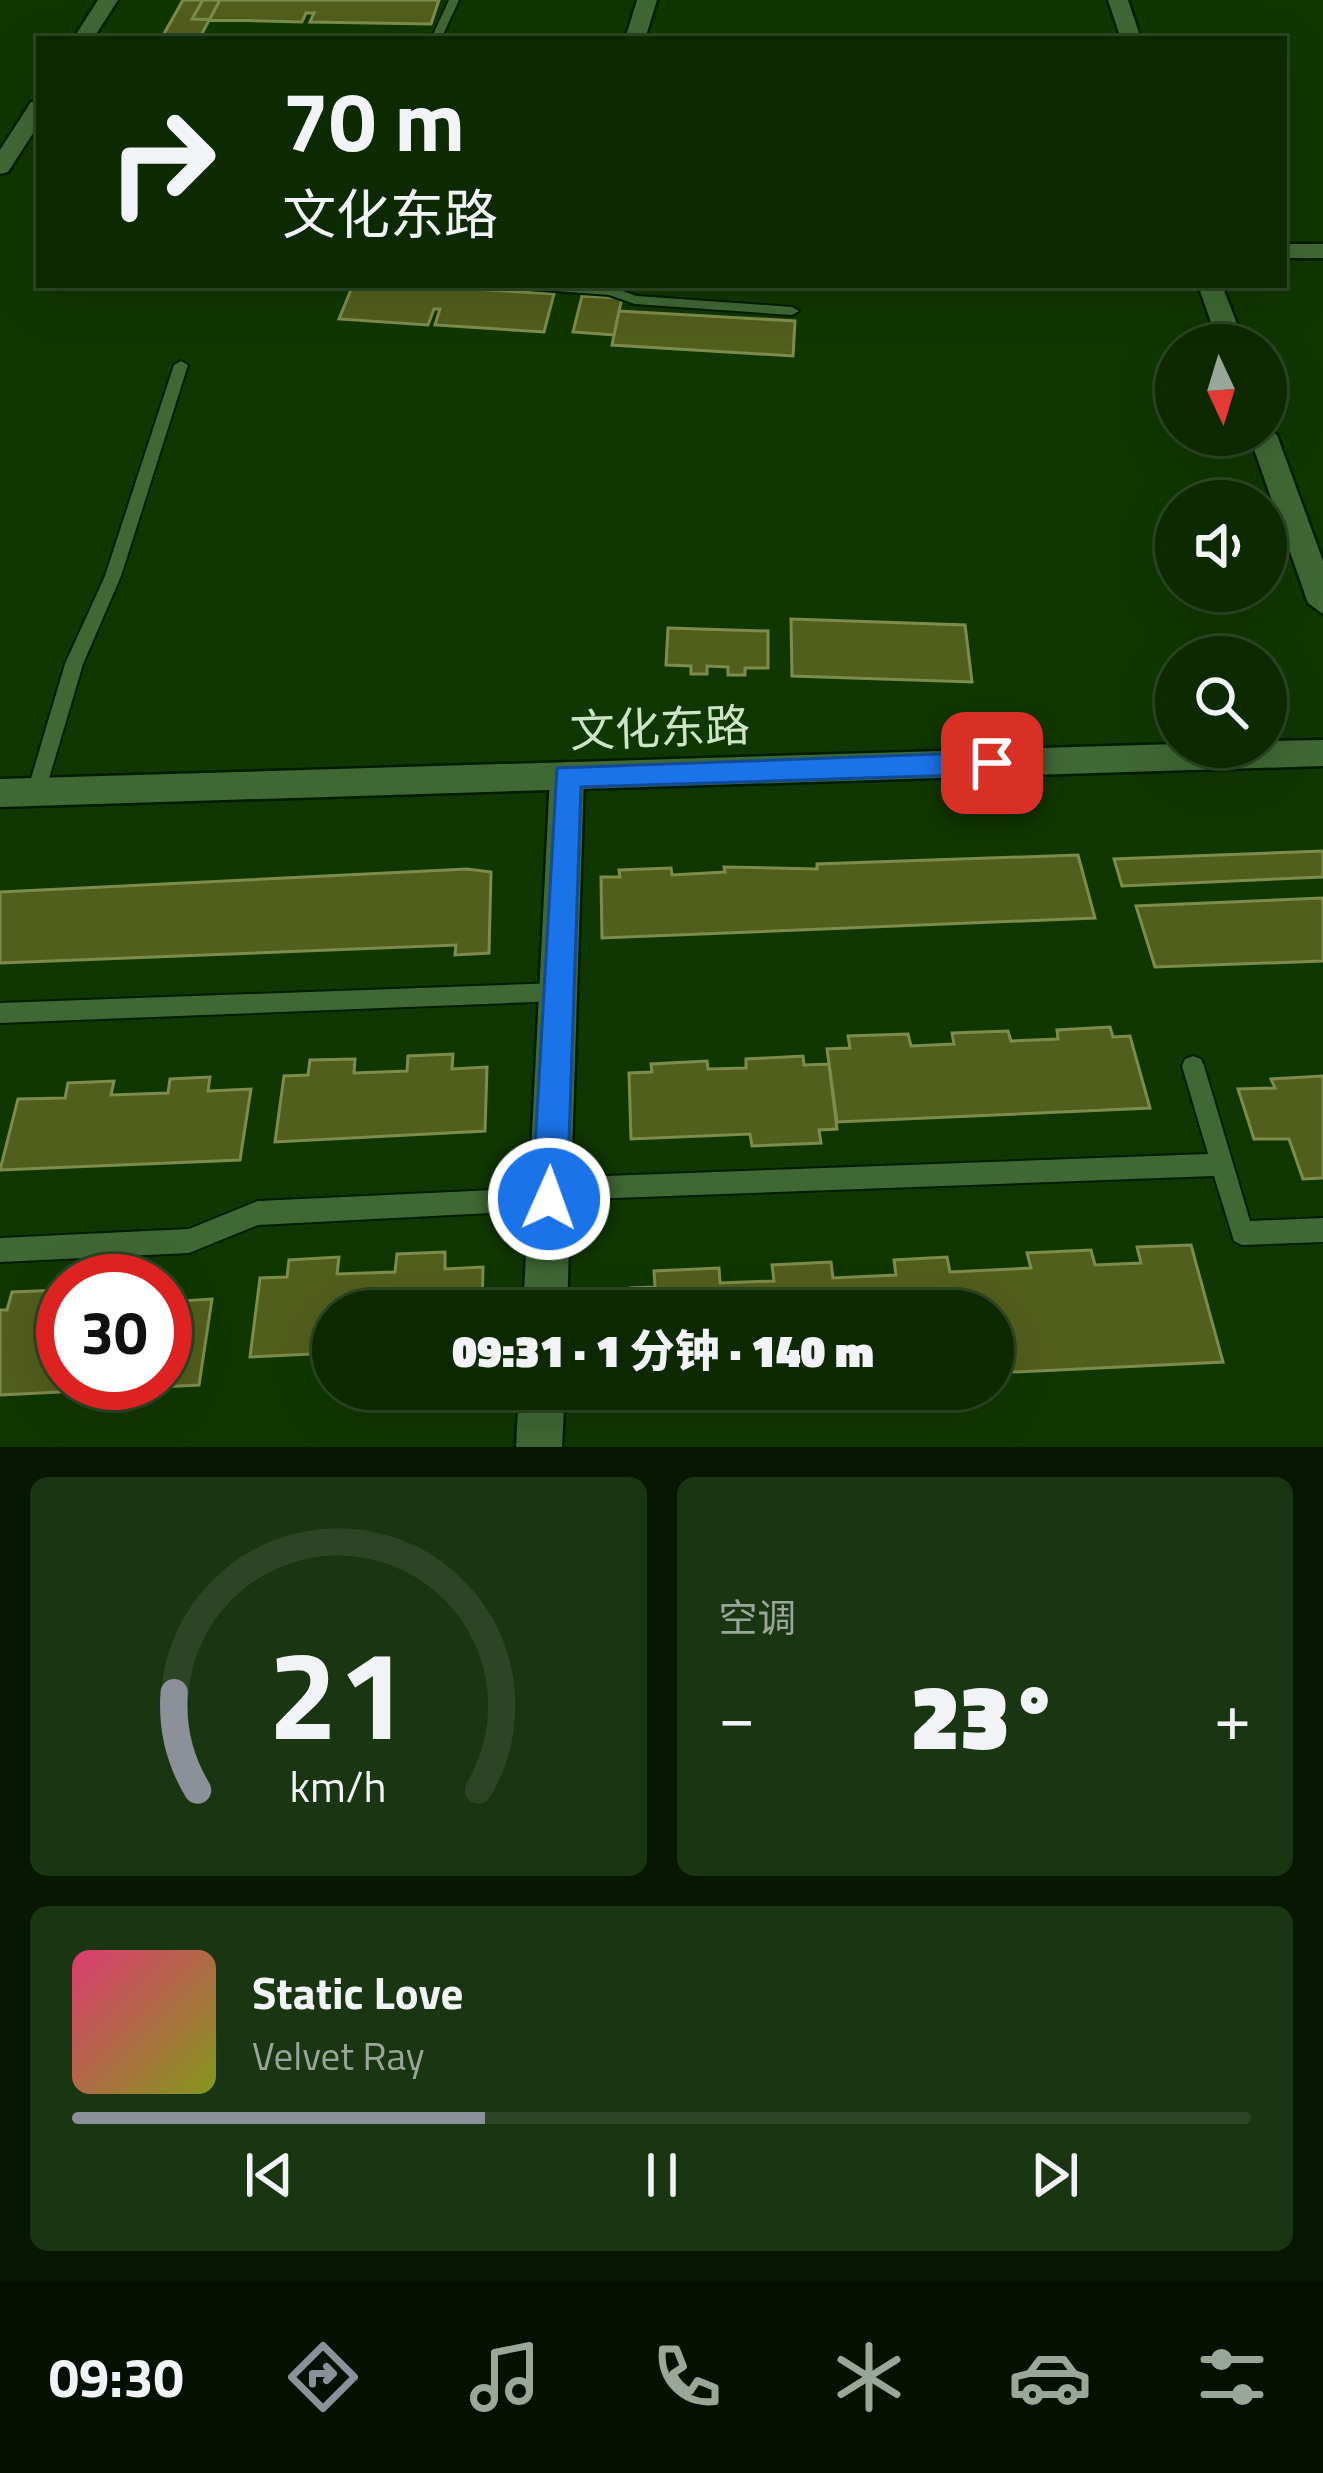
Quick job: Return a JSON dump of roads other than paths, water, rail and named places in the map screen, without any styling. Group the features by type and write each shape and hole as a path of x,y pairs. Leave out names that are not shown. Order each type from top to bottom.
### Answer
{"street":[{"path":"85,36 108,0"},
{"path":"636,36 647,0"},
{"path":"1118,0 1130,36"},
{"path":"0,167 36,112"},
{"path":"1287,251 1323,251"},
{"path":"1211,288 1224,324"},
{"path":"1271,456 1323,603"},
{"name":"文化东路","path":"0,794 1323,753"},
{"path":"546,1290 567,776"},
{"path":"539,1447 541,1410"}],"lane":[{"path":"437,36 454,0"},
{"path":"586,288 635,300 792,311"},
{"path":"37,792 74,664 113,576 182,365"},
{"path":"0,1013 558,992"},
{"path":"1193,1066 1242,1233 1323,1230"},
{"path":"0,1250 189,1240 259,1213 549,1194 1222,1165"}]}
